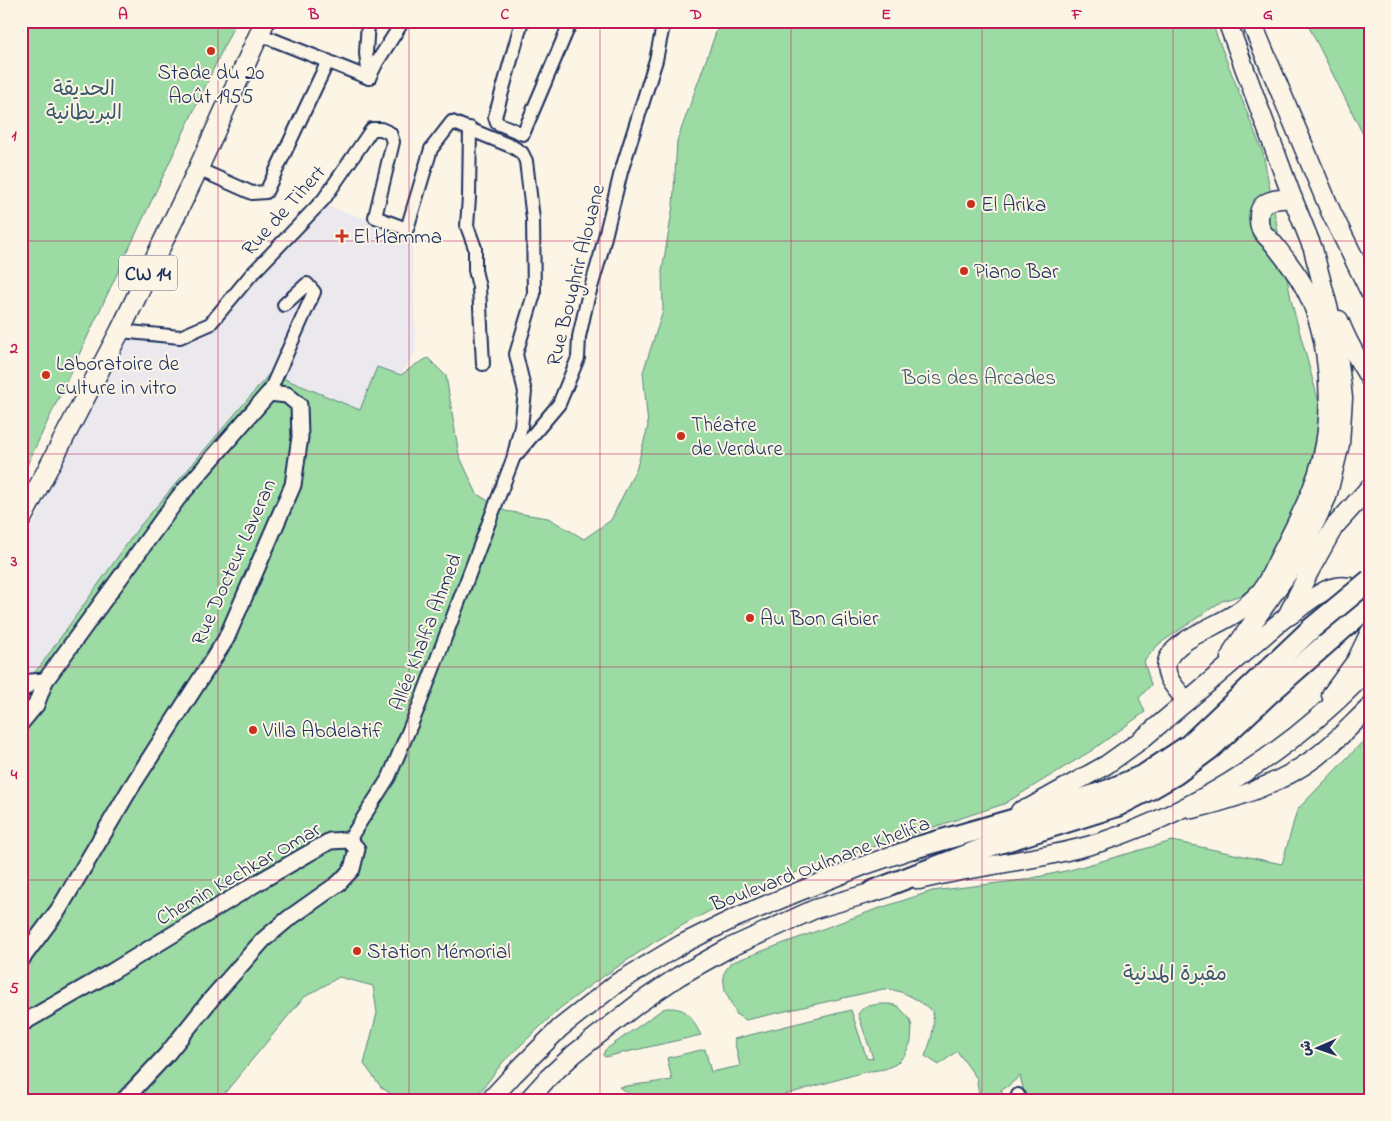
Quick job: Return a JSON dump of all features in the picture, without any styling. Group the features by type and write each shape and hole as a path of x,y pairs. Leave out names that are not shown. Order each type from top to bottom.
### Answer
{"highway":[{"path":"914,848 1076,801 1109,790 1144,775 1189,746 1312,628 1370,580"},
{"path":"873,891 993,845 1117,806 1150,789 1176,774 1211,748 1370,605"}],"main road":[{"path":"1227,21 1344,334 1370,379"},
{"path":"1251,21 1331,212 1370,290"},
{"name":"CW 14","path":"21,520 120,331 198,169 262,27"},
{"path":"1187,701 1170,681 1168,660 1174,650 1186,640 1222,622 1242,609 1261,590 1307,503 1322,464 1330,399 1326,353 1311,301 1303,284 1261,229 1259,220 1259,212 1268,201 1282,198 1293,200"},
{"path":"1225,669 1234,649 1298,559 1327,497 1340,444 1343,398 1338,354 1313,249"},
{"path":"1287,616 1334,528 1370,487"},
{"name":"Boulevard Oulmane Khelifa","path":"490,1100 560,1028 617,983 682,944 735,918 868,864 1029,808 1106,765 1141,740 1287,616 1327,589 1337,586 1348,586 1359,590 1370,599"},
{"path":"1297,735 1338,686 1356,661 1370,632"},
{"path":"1173,814 1248,772 1341,699 1370,668"},
{"path":"1173,814 1223,802 1285,776 1316,756 1370,707"},
{"name":"Boulevard Oulmane Khelifa","path":"528,1100 574,1054 639,1003 678,976 727,949 814,909 873,891 968,869 1066,851 1101,842 1173,814"}],"street":[{"path":"368,21 366,53 369,78"},
{"path":"369,78 376,62 403,21"},
{"path":"522,21 495,117 497,123 523,134 571,21"},
{"name":"Rue Boughrir Alouane","path":"513,458 559,404 578,358 579,337 587,301 621,172 656,60 664,21"},
{"path":"262,27 328,61 369,78"},
{"path":"198,169 252,192 266,192 328,61"},
{"name":"Rue de Tihert","path":"120,331 180,337 210,324 250,276 324,199 372,129 381,129 390,133 393,142 375,217 407,229 431,149 452,122 514,147 522,153 526,161 533,219 534,294 516,354 525,392 521,426 513,458"},
{"path":"470,128 467,226 475,248 475,270 479,287 483,364"},
{"path":"21,723 36,705 45,681 68,652 178,498 269,393 314,292 307,284 284,305"},
{"name":"Rue Docteur Laveran","path":"21,960 59,909 130,789 226,639 250,585 293,485 300,437 299,405 287,395 269,393"},
{"name":"Allée Khalfa Ahmed","path":"349,840 389,777 513,458"},
{"path":"21,691 30,682 45,681"},
{"name":"Chemin Kechkar Omar","path":"21,1024 330,841 349,840 356,849 352,869 339,883 288,919 263,940 212,998 167,1054 124,1100"}],"shaded area":[{"path":"327,206 397,229 412,240 416,351 401,375 377,368 360,410 270,373 139,527 41,665 21,687 21,549 126,331 177,336 207,327 255,273"}],"green space":[{"name":"الحديقة البريطانية","path":"21,21 236,21 21,478"},
{"name":"Bois des Arcades","path":"720,21 1211,21 1263,153 1292,304 1321,410 1317,443 1308,481 1271,557 1256,583 1242,595 1222,601 1159,644 1144,661 1151,685 1139,698 1145,712 1091,751 1004,804 800,871 742,894 683,925 592,984 559,1009 503,1062 474,1100 399,1100 381,1087 364,1064 377,1013 373,986 339,977 303,998 219,1100 154,1100 133,1083 114,1100 21,1100 21,687 41,665 139,527 270,373 360,410 377,367 401,375 428,358 446,376 459,455 477,494 505,511 548,518 584,539 611,520 637,467 648,426 643,372 663,311 662,271 673,206 677,141"},
{"path":"1306,21 1370,21 1370,148"},
{"name":"مقبرة المدنية","path":"1370,734 1370,1100 1026,1100 1020,1076 1001,1090 1005,1100 980,1100 978,1080 957,1051 939,1065 925,1056 932,1034 932,1011 921,1002 903,993 883,989 746,1020 737,1015 725,991 723,975 730,963 874,910 932,891 1023,880 1070,870 1172,841 1282,864 1297,810"},
{"path":"879,1004 898,1006 909,1018 912,1026 911,1042 904,1056 896,1064 885,1069 864,1072 767,1100 636,1100 619,1087 672,1080 667,1058 705,1049 711,1072 740,1066 734,1039 851,1010 867,1059 873,1058 858,1014 864,1007"},
{"path":"667,1008 680,1009 689,1015 701,1035 605,1057 603,1055 605,1050"}],"place":[{"name":"Stade du 20 Août 1955","path":"211,51"},
{"name":"El Arika","path":"971,204"},
{"name":"El Hamma","path":"342,236"},
{"name":"Piano Bar","path":"964,271"},
{"name":"Laboratoire de culture in vitro","path":"46,375"},
{"name":"Théatre de Verdure","path":"681,436"},
{"name":"Au Bon Gibier","path":"750,618"},
{"name":"Villa Abdelatif","path":"253,730"},
{"name":"Station Mémorial","path":"357,951"}]}
